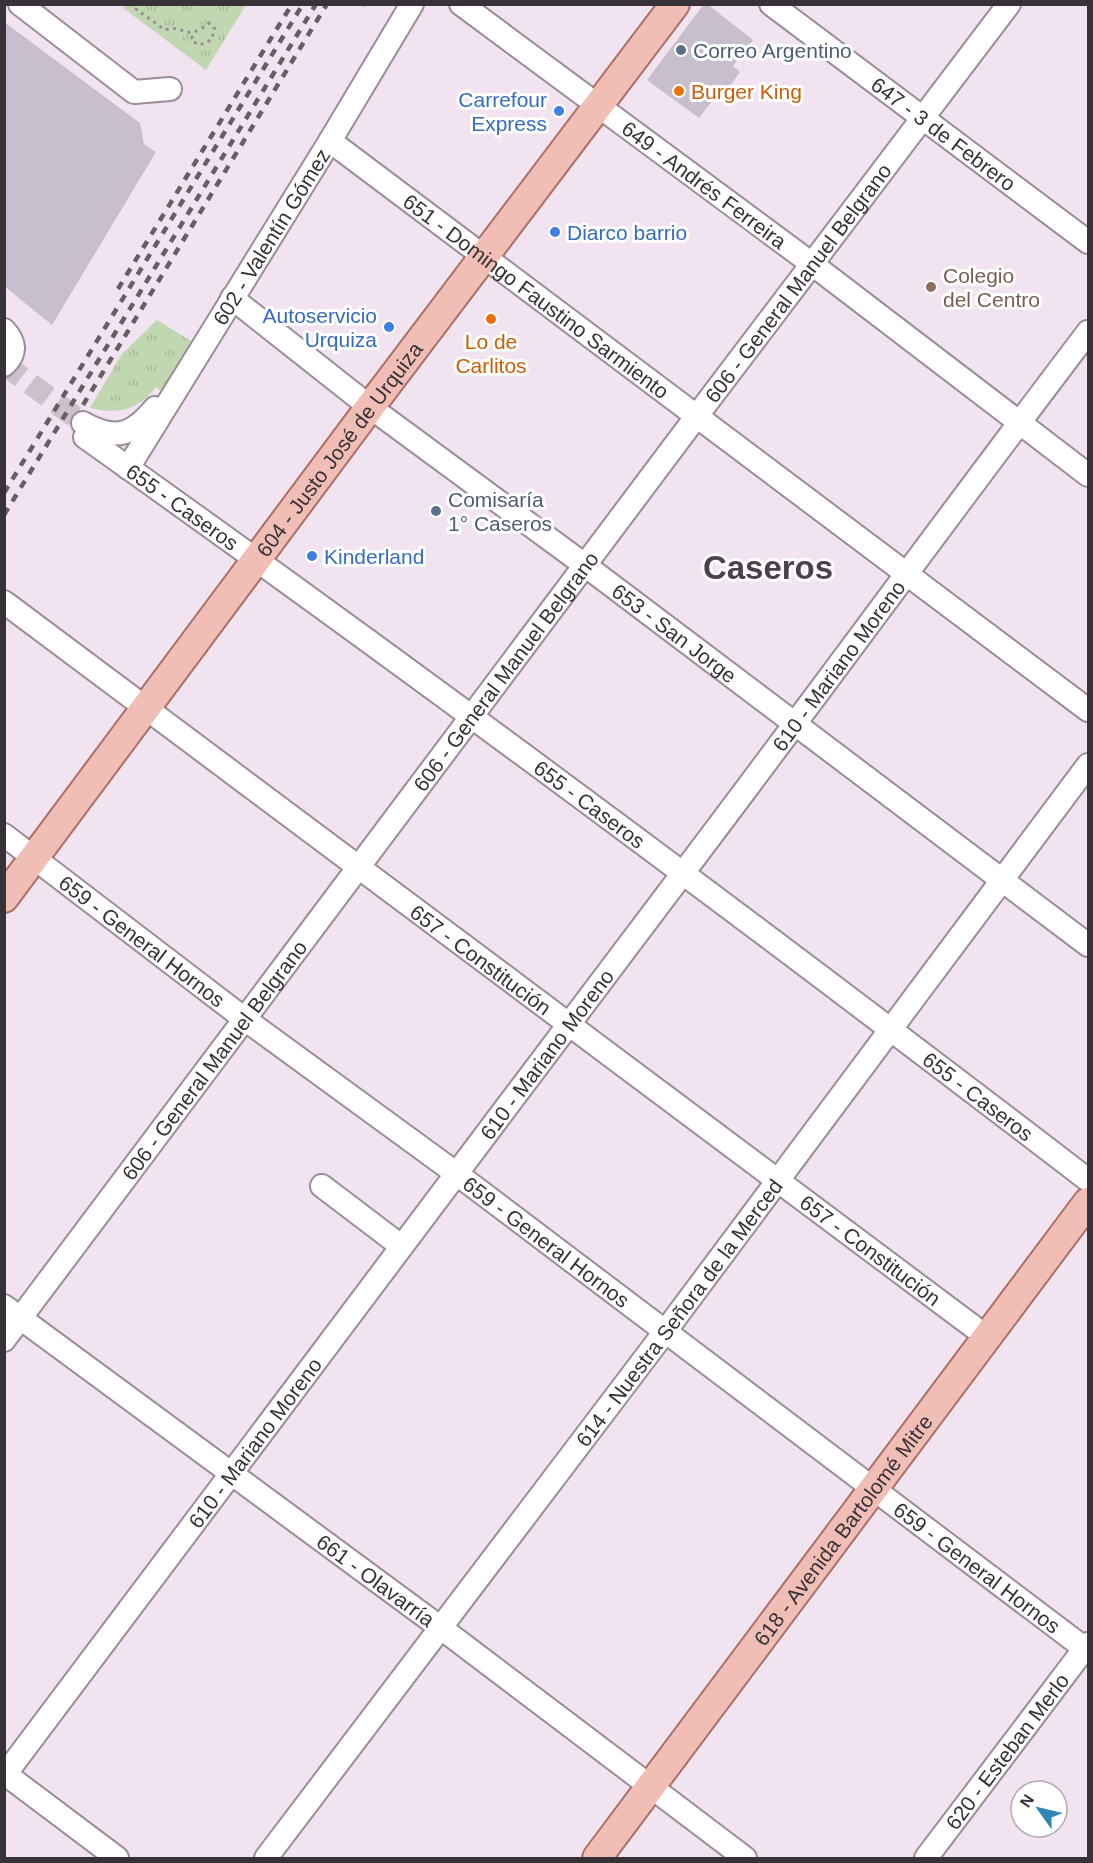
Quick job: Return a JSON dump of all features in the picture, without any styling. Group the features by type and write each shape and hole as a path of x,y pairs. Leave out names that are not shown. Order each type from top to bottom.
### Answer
{"main road":[{"name":"604 - Justo José de Urquiza","path":"4,898 370,407 675,4"},
{"name":"618 - Avenida Bartolomé Mitre","path":"597,1858 1089,1202"}],"street":[{"path":"20,4 134,92 170,89"},
{"name":"602 - Valentín Gómez","path":"128,468 412,4"},
{"name":"649 - Andrés Ferreira","path":"461,4 812,264 1089,475"},
{"name":"647 - 3 de Febrero","path":"771,4 1089,242"},
{"name":"606 - General Manuel Belgrano","path":"4,1340 13,1312 246,1020 696,417 1009,4"},
{"name":"651 - Domingo Faustino Sarmiento","path":"330,141 1089,710"},
{"name":"653 - San Jorge","path":"232,298 370,407 586,566 1089,945"},
{"path":"4,330 14,343 14,351 11,359 4,365"},
{"name":"610 - Mariano Moreno","path":"5,1775 1089,332"},
{"name":"655 - Caseros","path":"193,364 143,423 136,428 128,432 84,430 128,468 473,716 1089,1179"},
{"name":"657 - Constitución","path":"4,602 567,1025 778,1179 987,1336"},
{"name":"614 - Nuestra Señora de la Merced","path":"266,1858 664,1333 1089,765"},
{"name":"659 - General Hornos","path":"4,835 246,1020 457,1174 664,1333 1087,1648"},
{"path":"322,1186 401,1246"},
{"name":"661 - Olavarría","path":"13,1312 441,1628 745,1858"},
{"name":"620 - Esteban Merlo","path":"926,1858 1087,1648"},
{"path":"5,1775 117,1858"}],"path":[{"path":"129,4 161,29 170,28 192,33 203,30 209,23 215,29 210,40 200,45 192,41 192,33"},
{"path":"362,4 367,8"}],"green space":[{"path":"125,4 246,5 206,70 123,8"},
{"path":"157,320 194,343 161,391 156,387 142,401 127,409 110,411 90,408 122,354"}],"building":[{"path":"704,4 753,40 733,66 740,72 726,91 722,88 699,118 647,80"},
{"path":"4,22 140,123 144,144 156,152 52,325 4,286"}],"tunnel":[{"path":"4,364 83,423"}],"railway":[{"path":"118,289 292,4"},
{"path":"4,493 303,4"},
{"path":"4,515 316,4"},
{"path":"83,405 327,4"}],"place":[{"name":"Correo Argentino","path":"681,50"},
{"name":"Burger King","path":"679,91"},
{"name":"Carrefour Express","path":"559,111"},
{"name":"Diarco barrio","path":"555,232"},
{"name":"Colegio del Centro","path":"931,287"},
{"name":"Lo de Carlitos","path":"491,319"},
{"name":"Autoservicio Urquiza","path":"389,327"},
{"name":"Comisaría 1° Caseros","path":"436,511"},
{"name":"Kinderland","path":"312,556"}],"district":[{"name":"Caseros","path":"768,567"}]}
